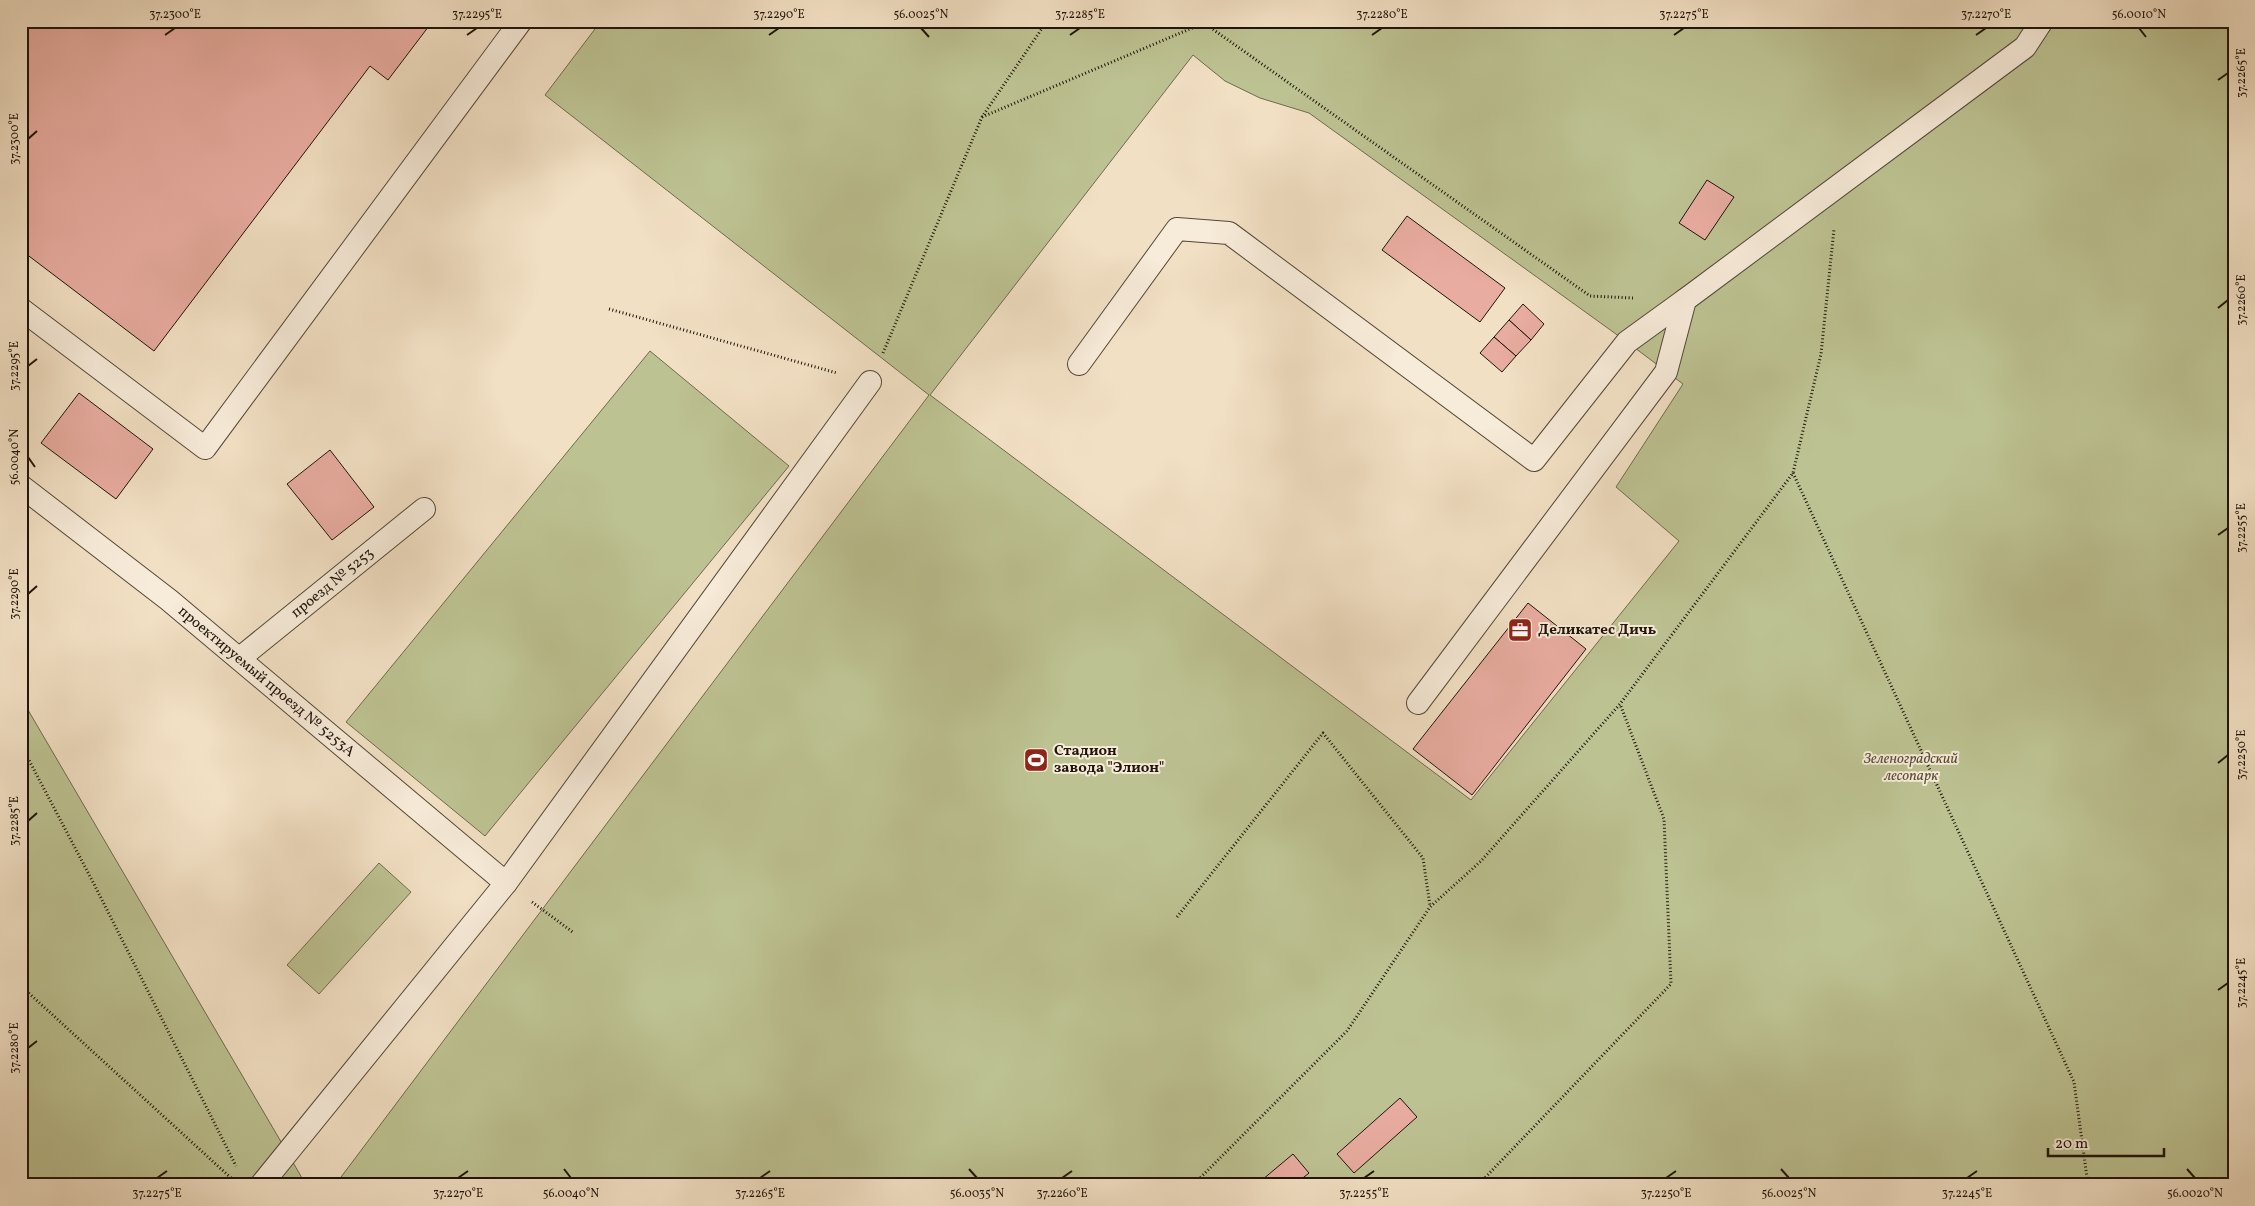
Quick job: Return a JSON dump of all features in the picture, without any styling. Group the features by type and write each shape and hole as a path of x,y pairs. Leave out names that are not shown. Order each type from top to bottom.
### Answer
{"lane":[{"path":"21,309 205,448 521,21"},
{"path":"1079,364 1177,229 1229,233 1534,460 1627,342 2025,47 2042,21"},
{"path":"1418,702 1666,372 1685,300"},
{"path":"261,1185 506,883 870,382"},
{"name":"проектируемый проезд № 5253А","path":"21,486 169,600 240,658 506,883"},
{"name":"проезд № 5253","path":"240,658 424,509"}],"path":[{"path":"609,309 870,382 982,117 1046,21"},
{"path":"982,117 1204,23 1590,296 1685,300"},
{"path":"1193,1185 1347,1031 1430,907 1481,861 1620,704 1793,473 1821,354 1838,185"},
{"path":"1793,473 2074,1082 2088,1185"},
{"path":"1478,1185 1671,984 1664,819 1620,704"},
{"path":"1178,917 1322,733 1423,858 1430,907"},
{"path":"21,745 94,884 237,1167"},
{"path":"506,883 574,933"},
{"path":"21,986 232,1178"}],"green space":[{"name":"Зеленоградский лесопарк","path":"601,21 2234,21 2234,1185 335,1185 929,395 545,95","holes":["1193,55 1225,81 1260,98 1309,113 1683,384 1616,487 1679,541 1471,800 930,395"]},
{"path":"650,351 789,466 485,836 346,722"},
{"path":"21,698 287,1152 306,1185 21,1185"},
{"path":"379,863 411,892 319,994 287,965"}],"building":[{"path":"21,21 432,22 388,80 370,66 154,351 21,250"},
{"path":"1707,180 1734,197 1705,240 1679,223"},
{"path":"1407,216 1505,288 1480,322 1382,250"},
{"path":"1523,304 1544,324 1531,340 1509,320"},
{"path":"1509,320 1531,340 1516,356 1494,337"},
{"path":"1494,337 1516,356 1502,372 1480,353"},
{"path":"79,393 153,449 116,499 41,443"},
{"path":"330,450 374,507 332,540 287,484"},
{"path":"1528,603 1586,649 1472,795 1413,749"},
{"path":"1400,1098 1417,1117 1354,1173 1337,1154"},
{"path":"1293,1154 1309,1173 1294,1185 1256,1185"}],"place":[{"name":"Деликатес Дичь","path":"1520,630"},
{"name":"Стадион завода \"Элион\"","path":"1036,760"}]}
